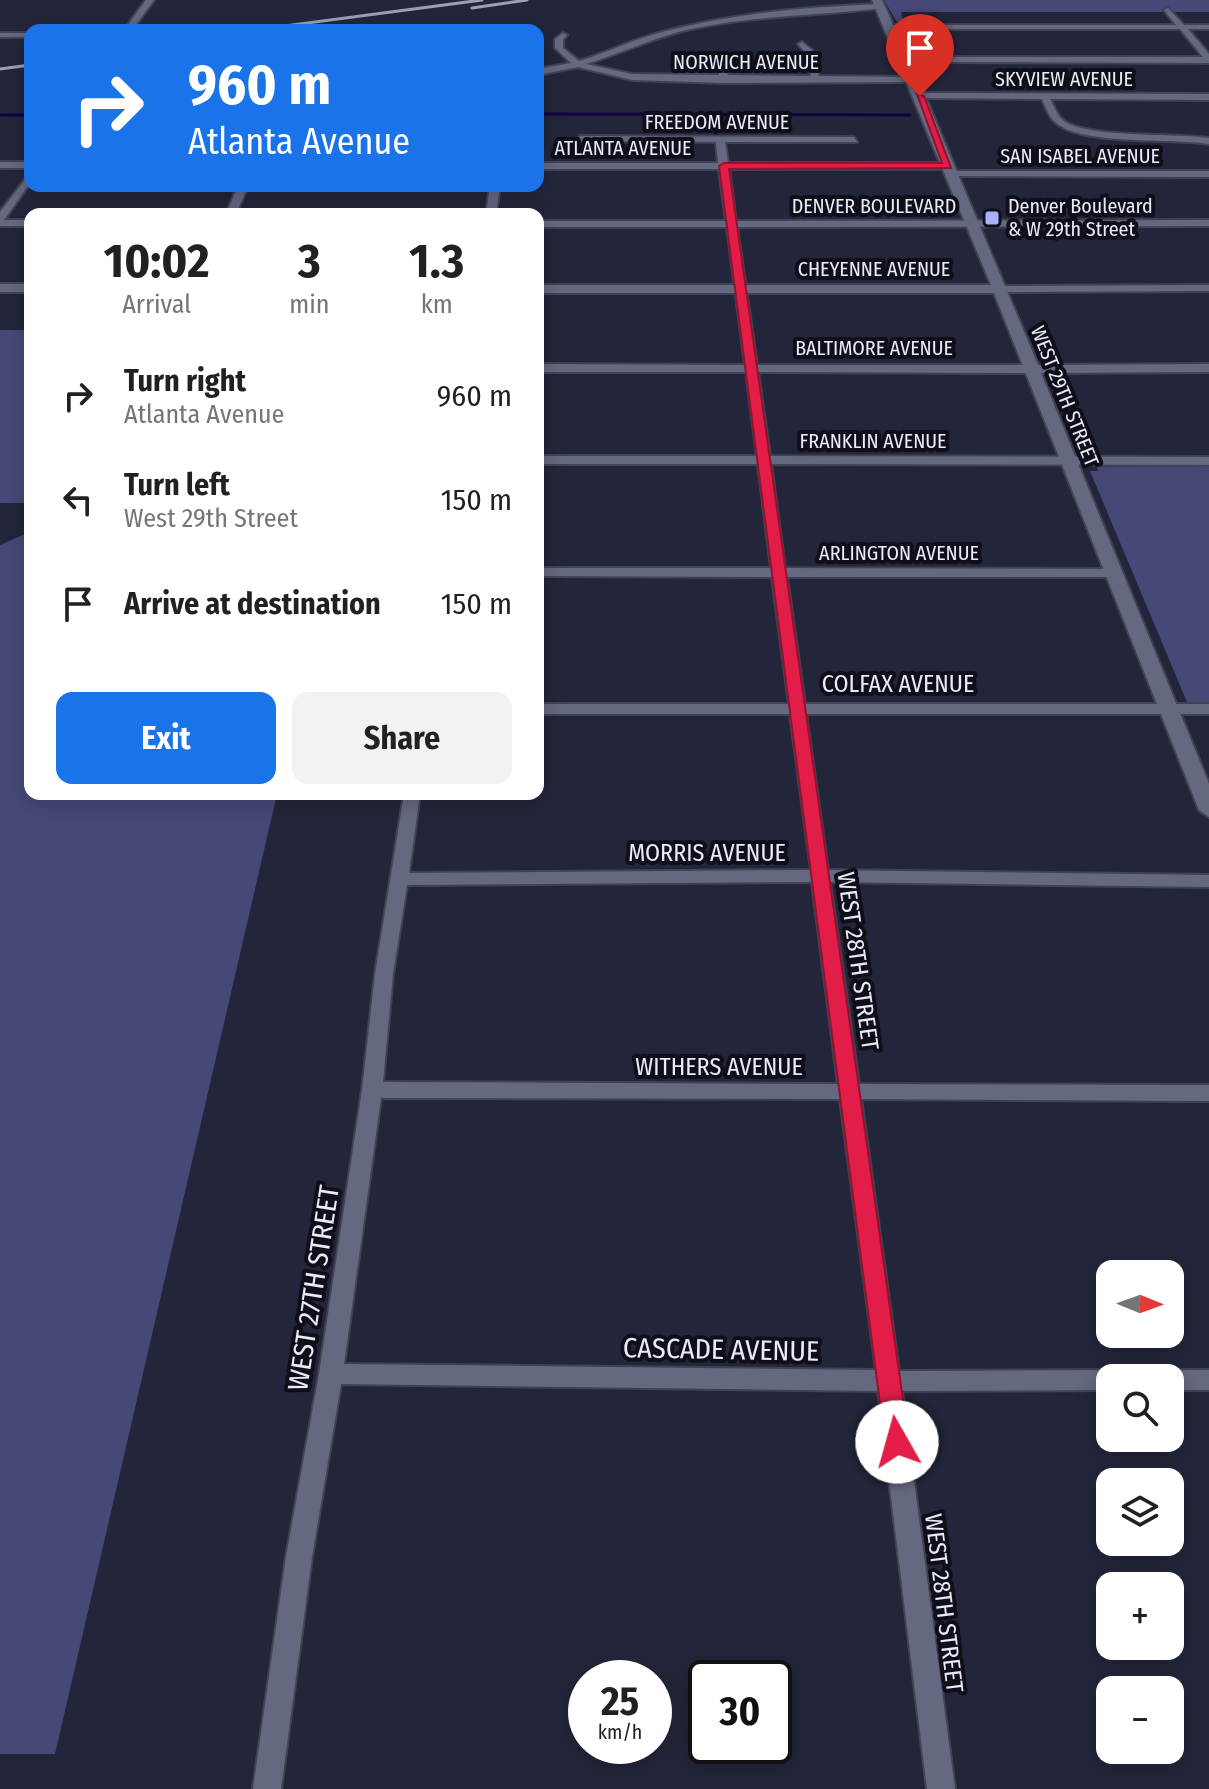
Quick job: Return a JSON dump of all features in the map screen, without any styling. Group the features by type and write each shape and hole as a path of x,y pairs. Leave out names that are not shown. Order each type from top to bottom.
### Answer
{"street":[{"path":"132,24 150,0"},
{"path":"544,71 581,65 678,31 794,11 878,3"},
{"name":"WEST 29TH STREET","path":"878,3 1000,289 1209,810"},
{"path":"1168,10 1209,60"},
{"path":"889,27 1209,27"},
{"path":"0,35 24,35"},
{"path":"563,35 559,39 559,48 581,65"},
{"path":"802,44 808,50 816,80"},
{"path":"904,59 1209,60"},
{"path":"715,63 722,67 724,80"},
{"name":"NORWICH AVENUE","path":"581,65 632,77 913,80"},
{"name":"SKYVIEW AVENUE","path":"920,96 1209,97"},
{"path":"1045,97 1058,120 1077,130 1163,134 1209,141"},
{"name":"FREEDOM AVENUE","path":"580,139 854,140"},
{"name":"WEST 28TH STREET","path":"720,140 889,1381 941,1789"},
{"path":"0,165 24,165"},
{"name":"ATLANTA AVENUE","path":"544,166 950,170"},
{"name":"SAN ISABEL AVENUE","path":"950,170 1209,174"},
{"path":"24,185 0,221 24,223"},
{"name":"DENVER BOULEVARD","path":"544,224 1209,223"},
{"path":"0,288 24,288"},
{"name":"CHEYENNE AVENUE","path":"544,289 1209,288"},
{"name":"BALTIMORE AVENUE","path":"544,368 1209,368"},
{"name":"FRANKLIN AVENUE","path":"544,460 1209,461"},
{"name":"ARLINGTON AVENUE","path":"544,572 1116,573"},
{"name":"COLFAX AVENUE","path":"544,709 1209,709"},
{"name":"WEST 27TH STREET","path":"267,1789 299,1557 331,1374 372,1090 384,974 411,800"},
{"name":"MORRIS AVENUE","path":"398,879 820,876 1209,881"},
{"name":"WITHERS AVENUE","path":"372,1090 1209,1093"},
{"name":"CASCADE AVENUE","path":"331,1374 889,1381 1096,1380"},
{"path":"1184,1380 1209,1380"}],"shaded area":[{"path":"884,0 1209,0 1209,12 901,12 904,24 897,22"},
{"path":"0,330 24,330 24,503 0,503"},
{"path":"1097,467 1209,467 1209,702 1187,702 1090,471 1098,471"},
{"path":"24,535 24,800 276,800 55,1754 0,1754 0,545"}],"waterway":[{"path":"544,114 910,115"},
{"path":"0,115 24,115"},
{"path":"712,115 716,136"}],"railway":[{"path":"300,24 482,0"},
{"path":"472,8 527,0"},
{"path":"0,69 24,66"}],"place":[{"name":"Denver Boulevard & W 29th Street","path":"992,218"}],"route":[{"path":"897,1442 724,166 948,166 920,96"}]}
